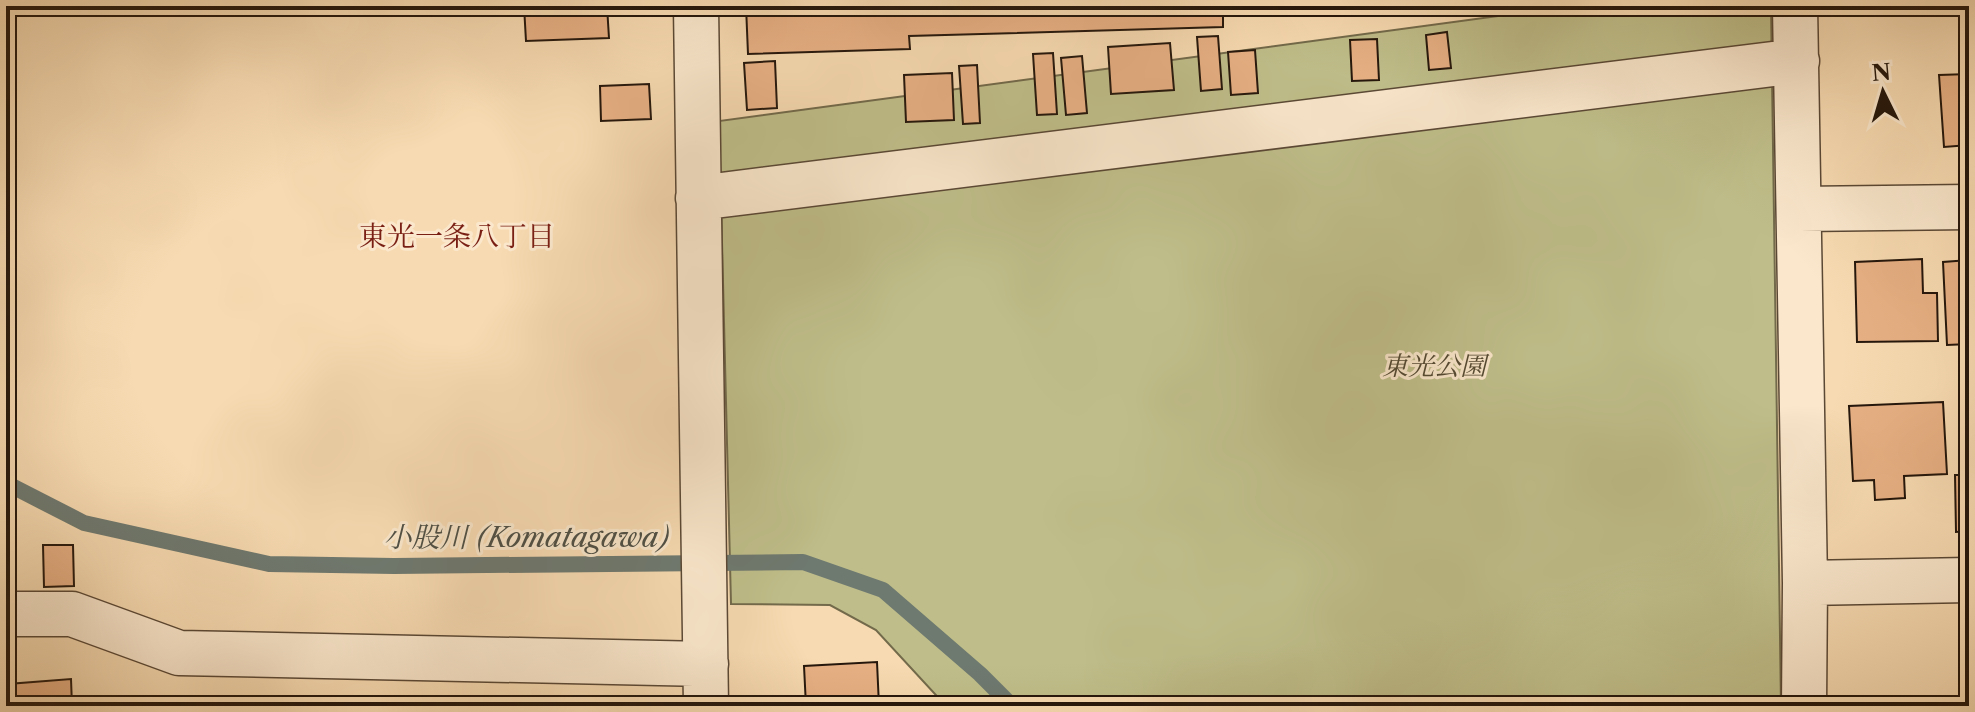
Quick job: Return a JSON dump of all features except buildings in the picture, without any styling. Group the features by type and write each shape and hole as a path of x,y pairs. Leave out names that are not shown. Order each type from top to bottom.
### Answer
{"street":[{"path":"6,614 72,614 179,653 706,685 696,6"},
{"path":"1795,6 1805,583 1804,706"},
{"path":"698,198 1797,61"},
{"path":"1800,209 1969,207"},
{"path":"1805,583 1969,580"}],"green space":[{"name":"東光公園","path":"1572,6 1771,6 1781,706 946,706 876,630 830,605 731,604 719,121"}],"waterway":[{"name":"小股川 (Komatagawa)","path":"6,483 84,523 269,564 394,566 803,562 883,590 1012,706"}],"district":[{"name":"東光一条八丁目","path":"457,236"}]}
